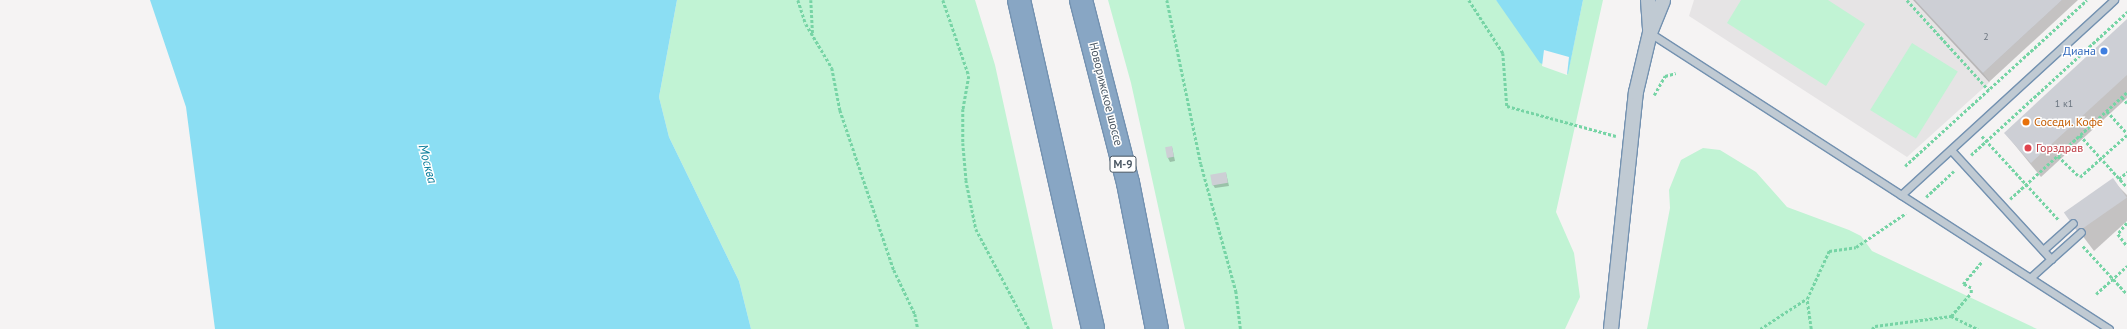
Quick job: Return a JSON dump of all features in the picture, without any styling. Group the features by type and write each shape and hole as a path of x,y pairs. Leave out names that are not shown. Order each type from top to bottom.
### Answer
{"highway":[{"path":"1019,0 1093,329"},
{"name":"Новорижское шоссе","path":"1081,0 1128,183 1157,329"}],"street":[{"path":"1648,0 1650,33"},
{"path":"1611,329 1636,92 1650,33 1663,0"}],"lane":[{"path":"1902,195 2114,0"},
{"path":"1650,33 2109,329"},
{"path":"1951,150 2051,259"},
{"path":"2043,250 2073,223"},
{"path":"2030,278 2081,232"}],"path":[{"path":"798,0 813,37 832,68 840,110 894,270 915,314 918,329"},
{"path":"811,0 813,37"},
{"path":"943,0 969,76 963,109 963,143 966,180 976,229 1030,329"},
{"path":"1167,0 1201,164 1236,291 1241,329"},
{"path":"1469,0 1503,53 1507,106 1632,140"},
{"path":"1907,0 1989,90"},
{"path":"1905,166 2087,0"},
{"path":"1760,329 1807,299 1829,252 1856,247 1875,238 1917,205 2127,12"},
{"path":"1654,95 1666,76 1676,73"},
{"path":"2003,206 2127,92"},
{"path":"2122,97 2127,103"},
{"path":"2058,156 2080,177 2127,134 2107,110"},
{"path":"1975,128 2067,228"},
{"path":"2080,136 2127,187"},
{"path":"2119,179 2127,172"},
{"path":"2127,223 2118,234 2127,246"},
{"path":"2075,237 2127,294"},
{"path":"1951,316 1970,293 1971,288 1963,284 1989,252"},
{"path":"2096,294 2127,266"},
{"path":"1807,299 1811,329"},
{"path":"1872,329 1875,326 1951,316 1978,329"}],"shaded area":[{"path":"1694,0 2062,0 1983,73 1990,82 1907,157 1689,16"}],"green space":[{"path":"677,0 975,0 995,65 1053,329 751,329 739,281 669,137 659,97"},
{"path":"1108,0 1496,0 1568,73 1583,0 1603,0 1556,212 1574,253 1580,297 1565,329 1185,329 1131,83"},
{"path":"1741,0 1828,0 1865,24 1826,86 1727,23"},
{"path":"1912,43 1958,72 1916,139 1870,110"},
{"path":"1703,148 1720,150 1756,172 1787,207 1849,230 1861,236 1872,251 2037,329 1647,329 1670,208 1669,190 1681,160"}],"water":[{"name":"Москва","path":"150,0 677,0 659,97 669,137 739,281 751,329 215,329 186,107"},
{"path":"1496,0 1583,0 1568,74 1540,63"}],"pier":[{"path":"1544,50 1569,57 1567,75 1542,66"}],"building":[{"path":"1915,0 2062,0 1983,73"},
{"path":"2127,19 2127,75 2031,163 2004,133"},
{"path":"1172,146 1174,157 1167,158 1165,147"},
{"path":"1226,172 1228,183 1212,186 1210,175"},
{"path":"2113,178 2127,198 2078,232 2064,212"}],"place":[{"name":"Диана","path":"2104,51"},
{"name":"Соседи. Кофе","path":"2026,122"},
{"name":"Горздрав","path":"2028,148"}]}
